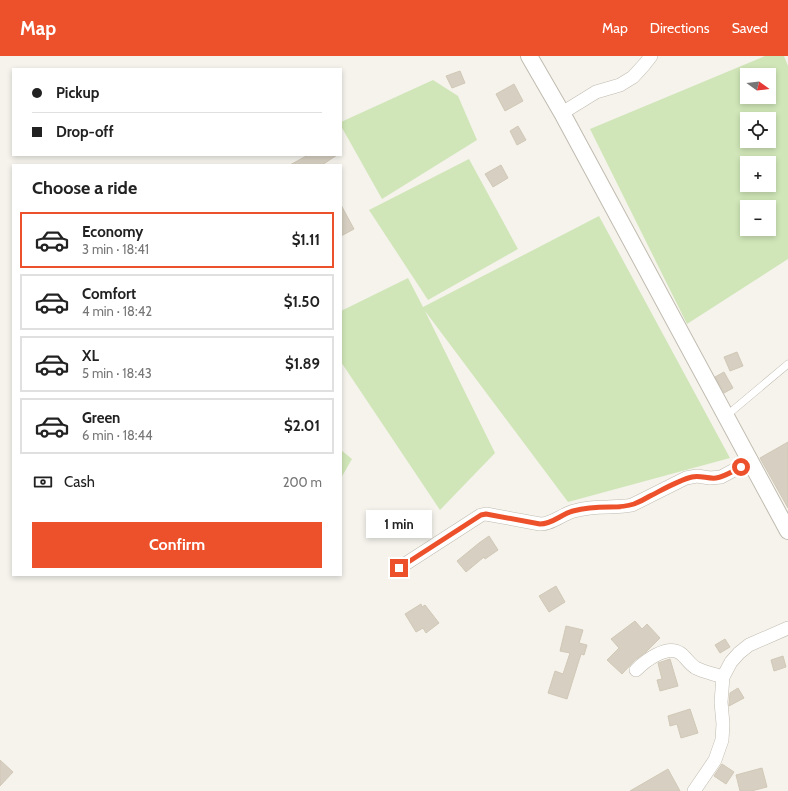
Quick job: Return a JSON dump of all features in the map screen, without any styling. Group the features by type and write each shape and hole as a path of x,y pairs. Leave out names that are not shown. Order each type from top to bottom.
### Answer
{"street":[{"path":"529,56 562,113 788,531"},
{"path":"562,113 596,92 620,85 633,77 651,56"},
{"path":"399,568 481,515 486,514 545,524 574,510 632,505 686,478 697,476 710,478 721,477 751,461"},
{"path":"694,791 715,760 722,740 722,677 731,662 749,645 788,628"},
{"path":"636,670 657,655 669,650 674,650 680,653 697,669 722,677"}],"lane":[{"path":"726,416 788,364"}],"green space":[{"path":"765,56 784,56 788,66 788,259 687,324 590,129"},
{"path":"433,80 458,96 477,140 382,199 342,128 342,122"},
{"path":"469,159 518,249 428,300 369,210"},
{"path":"599,216 730,458 568,502 425,311 495,453 440,510 342,363 342,311 408,278 423,307"},
{"path":"342,451 352,459 342,476"}],"building":[{"path":"460,71 465,83 452,88 446,76"},
{"path":"514,84 523,101 505,111 496,94"},
{"path":"518,126 526,140 517,145 510,131"},
{"path":"306,156 336,156 324,164 292,164"},
{"path":"501,165 508,178 493,187 485,174"},
{"path":"342,207 354,229 342,235"},
{"path":"737,352 743,366 730,371 724,357"},
{"path":"724,372 733,388 724,393 715,377"},
{"path":"788,442 788,508 760,458"},
{"path":"489,536 498,550 485,559 484,557 466,572 457,561"},
{"path":"556,586 565,602 549,612 539,596"},
{"path":"421,604 422,607 425,605 439,623 426,633 423,628 416,632 405,614"},
{"path":"635,621 642,629 647,624 660,638 646,652 635,660 622,674 607,660 619,648 611,639"},
{"path":"566,626 583,630 579,643 587,645 584,655 581,654 567,699 548,693 555,671 563,674 570,653 560,651"},
{"path":"725,639 730,647 720,653 715,645"},
{"path":"783,656 786,667 774,671 771,660"},
{"path":"670,659 678,686 660,691 657,680 662,679 658,663"},
{"path":"738,688 744,698 729,706 730,693"},
{"path":"690,709 698,733 681,738 677,724 670,726 668,716"},
{"path":"0,760 13,772 0,786"},
{"path":"722,764 734,772 726,784 714,776"},
{"path":"762,768 767,787 751,791 740,791 736,775"},
{"path":"668,769 680,791 630,791"}],"route":[{"path":"399,568 481,515 486,514 545,524 574,510 632,505 686,478 692,476 710,478 721,477 741,467"}]}
